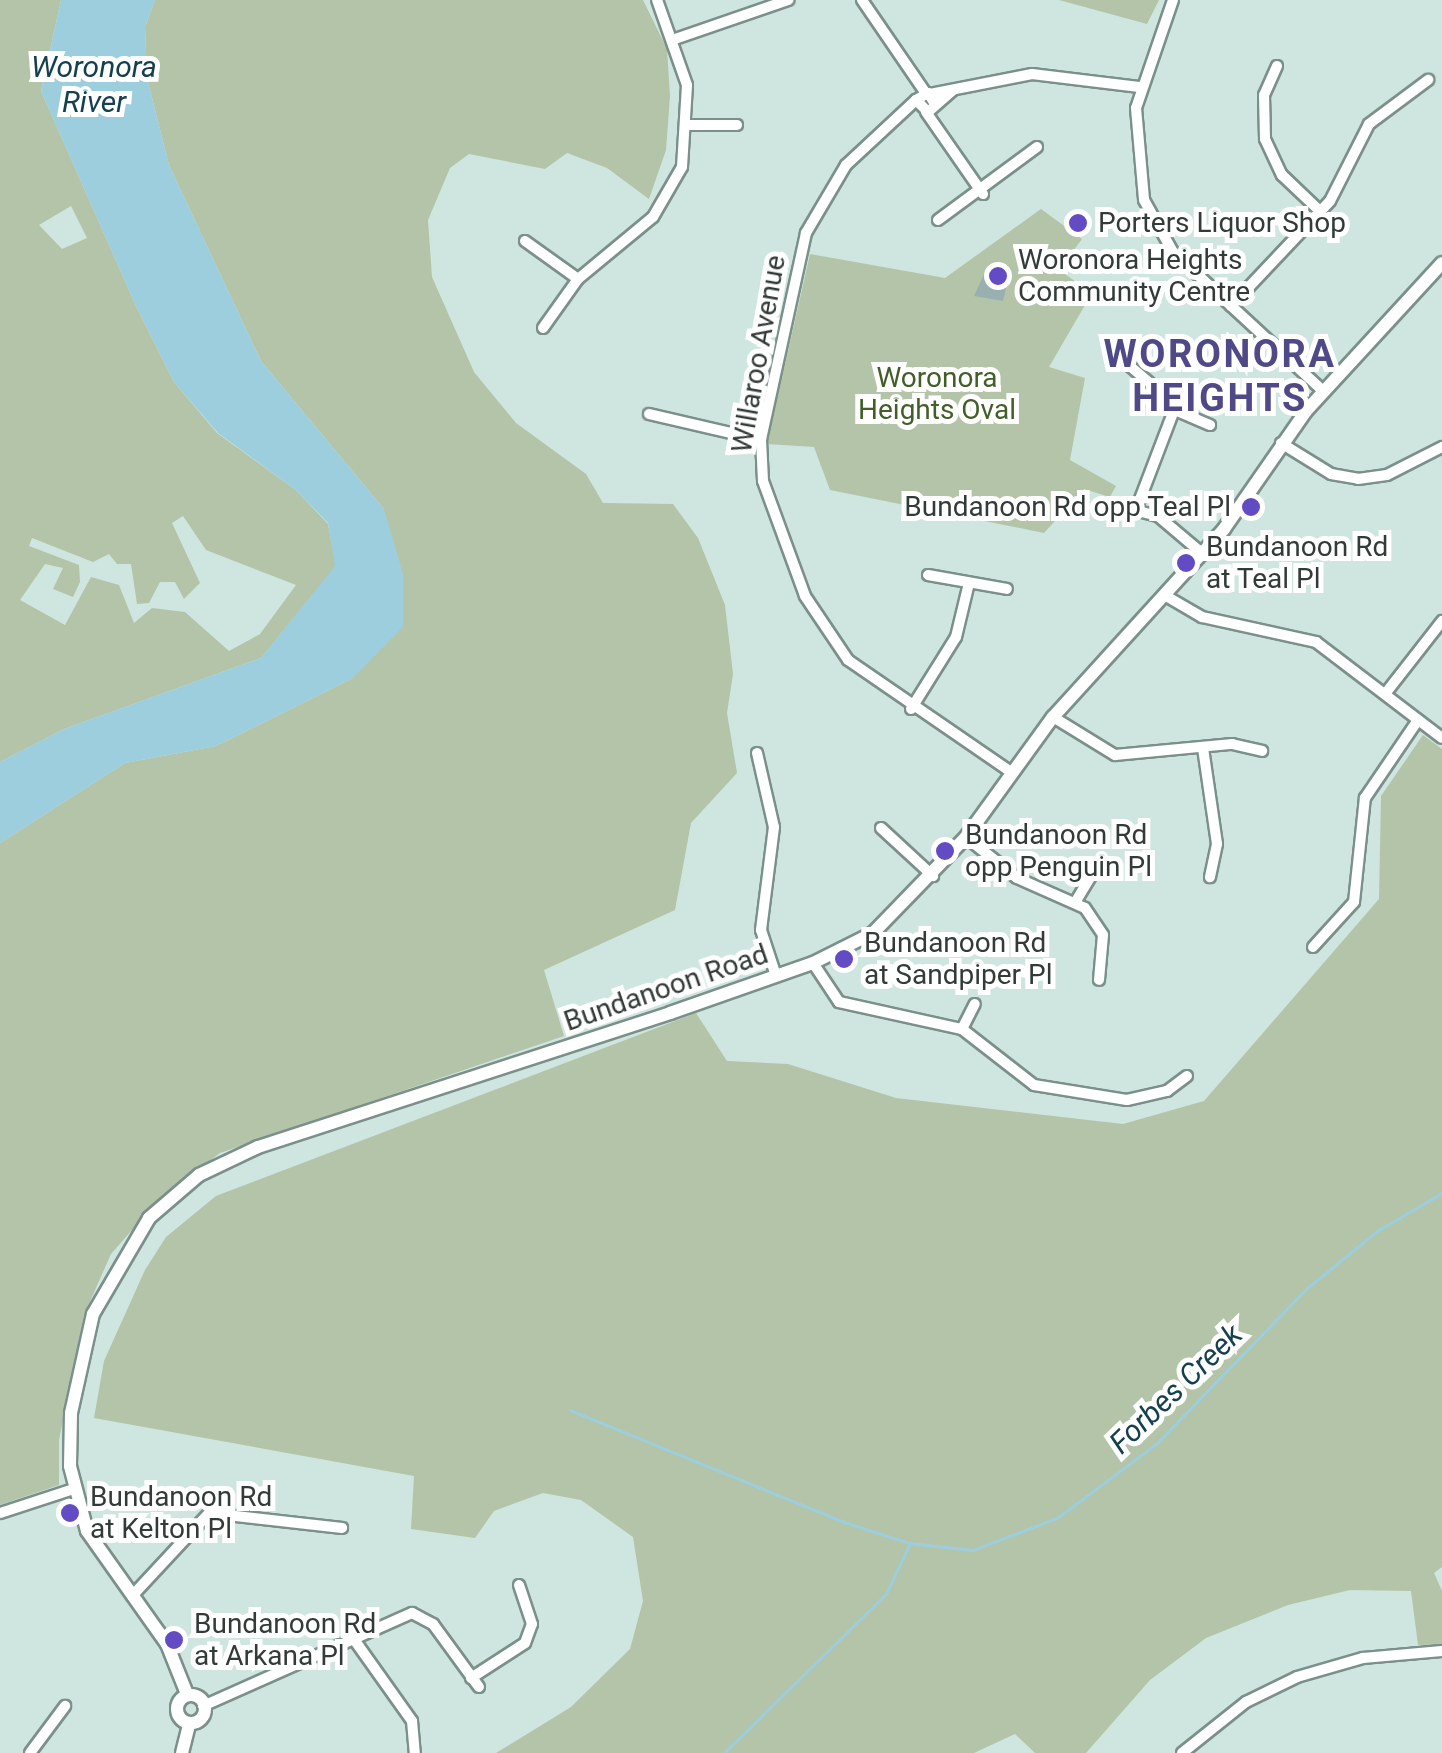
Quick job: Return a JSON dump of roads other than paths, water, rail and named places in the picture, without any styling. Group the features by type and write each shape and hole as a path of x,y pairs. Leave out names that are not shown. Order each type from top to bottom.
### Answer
{"street":[{"path":"543,328 578,279 663,206 682,168 688,125 676,39 656,0"},
{"path":"676,39 788,0"},
{"path":"862,0 983,194"},
{"path":"1173,0 1139,87 1142,184 1178,254 1323,391"},
{"path":"1277,66 1262,105 1268,150 1320,210"},
{"name":"Willaroo Avenue","path":"1011,772 859,671 811,609 766,495 762,440 806,233 846,165 904,114 954,90 1048,74 1139,87"},
{"path":"1231,306 1320,210 1369,124 1428,80"},
{"path":"688,125 737,125"},
{"path":"938,220 983,194 1037,147"},
{"path":"525,241 578,279"},
{"name":"Bundanoon Road","path":"188,1694 168,1644 94,1543 74,1489 71,1412 92,1314 128,1244 190,1182 258,1146 814,964 873,933 933,876 966,838 1053,718 1204,554 1281,443 1323,391 1442,262"},
{"path":"1112,351 1172,396 1177,411 1134,510 1158,516 1204,554"},
{"path":"1177,411 1210,425"},
{"path":"648,414 762,440"},
{"path":"1281,443 1331,474 1358,479 1388,475 1442,447"},
{"path":"928,575 1007,589"},
{"path":"911,708 959,630 969,583"},
{"path":"1166,596 1202,617 1309,639 1442,738"},
{"path":"1384,694 1442,620"},
{"path":"1053,718 1115,755 1204,748 1262,751"},
{"path":"1314,947 1354,902 1366,798 1418,720"},
{"path":"1204,748 1216,844 1210,877"},
{"path":"758,753 774,827 761,930 776,976"},
{"path":"881,828 933,876"},
{"path":"966,838 1030,885 1076,900 1103,935 1099,980"},
{"path":"1076,900 1096,868"},
{"path":"814,964 839,1002 962,1029 1020,1078 1046,1088 1126,1100 1167,1091 1187,1076"},
{"path":"962,1029 974,1004"},
{"path":"0,1513 74,1489"},
{"path":"132,1596 209,1513 342,1528"},
{"path":"203,1706 353,1638 419,1614 475,1682 525,1644 532,1624 519,1585"},
{"path":"353,1638 415,1727 415,1753"},
{"path":"1182,1753 1246,1702 1297,1677 1382,1654 1442,1652"},
{"path":"189,1724 180,1712 188,1694 203,1706"},
{"path":"30,1753 46,1748 65,1706"},
{"path":"189,1724 202,1718 203,1706"},
{"path":"182,1753 189,1724"}],"water":[{"name":"Woronora River","path":"61,0 155,0 145,27 147,78 169,165 261,361 384,509 403,574 403,627 353,678 216,746 125,763 0,843 0,762 64,729 261,658 335,566 328,523 296,490 218,433 174,382 136,306 41,91"}],"waterway":[{"name":"Forbes Creek","path":"570,1410 844,1522 910,1543 973,1550 1057,1518 1156,1444 1306,1289 1377,1231 1442,1193"},
{"name":"Forbes Creek","path":"724,1753 886,1594 910,1543"}],"place":[{"name":"Porters Liquor Shop","path":"1078,223"},
{"name":"Woronora Heights Community Centre","path":"998,276"},
{"name":"Bundanoon Rd opp Teal Pl","path":"1251,507"},
{"name":"Bundanoon Rd at Teal Pl","path":"1186,563"},
{"name":"Bundanoon Rd opp Penguin Pl","path":"945,851"},
{"name":"Bundanoon Rd at Sandpiper Pl","path":"844,959"},
{"name":"Bundanoon Rd at Kelton Pl","path":"70,1513"},
{"name":"Bundanoon Rd at Arkana Pl","path":"174,1640"}],"district":[{"name":"WORONORA HEIGHTS","path":"1220,377"}],"park label":[{"name":"Woronora Heights Oval","path":"937,394"}]}
